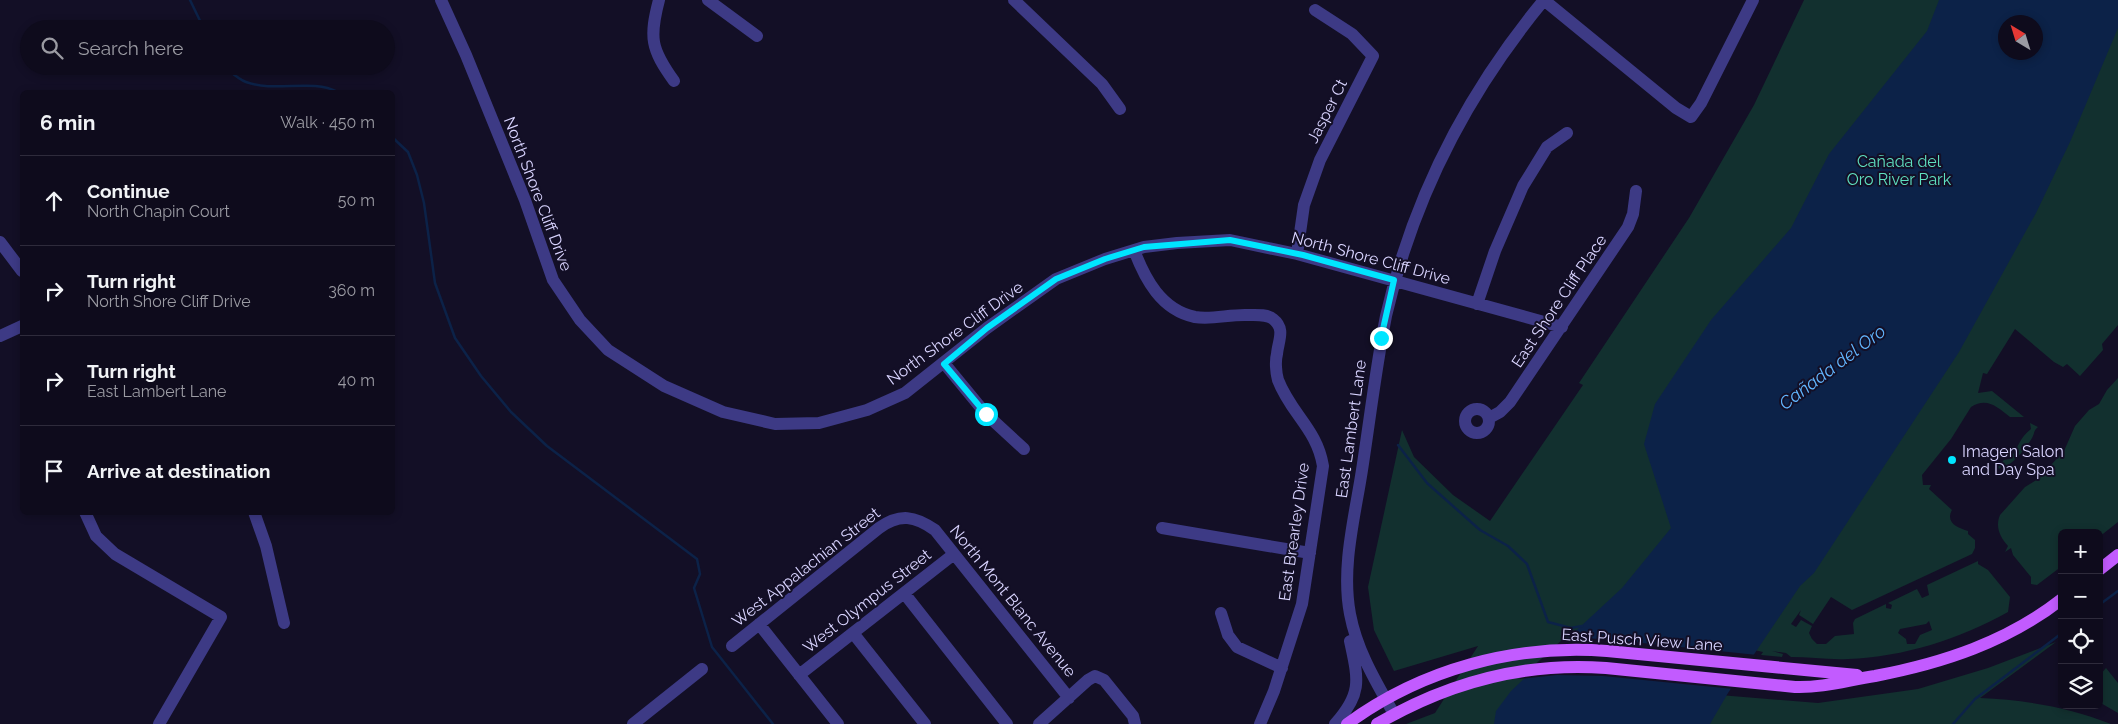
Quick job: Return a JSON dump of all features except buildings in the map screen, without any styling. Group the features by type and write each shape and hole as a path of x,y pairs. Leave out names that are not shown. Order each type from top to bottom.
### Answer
{"main road":[{"path":"2103,567 2118,555"},
{"name":"East Pusch View Lane","path":"1378,724 1399,712 1449,690 1480,679 1524,671 1555,668 1606,668 1812,688 1837,684 1922,666 1971,650 2023,626 2058,602"},
{"name":"East Pusch View Lane","path":"1347,724 1409,687 1454,669 1484,660 1554,650 1607,650 1777,666 1827,673 1875,676"}],"street":[{"name":"North Shore Cliff Drive","path":"441,0 466,55 525,200 553,280 580,320 608,350 664,386 722,412 775,424 819,423 867,410 905,393 944,364 987,328 1056,279 1105,259 1144,247 1230,240 1297,254 1562,327"},
{"path":"658,0 652,31 654,48 674,81"},
{"path":"708,0 758,36"},
{"path":"1014,0 1102,84 1120,109"},
{"path":"1544,0 1676,108 1691,117 1701,103 1753,0"},
{"name":"East Lambert Lane","path":"1399,712 1386,699 1362,654 1350,612 1347,584 1352,535 1381,338 1394,280 1426,191 1454,131 1500,56 1544,0"},
{"name":"Jasper Ct","path":"1297,254 1304,205 1320,160 1373,56 1352,34 1315,10"},
{"path":"1477,304 1495,251 1523,186 1547,147 1567,133"},
{"name":"East Shore Cliff Place","path":"1489,418 1500,412 1510,402 1628,227 1634,214 1636,191"},
{"path":"0,242 20,268"},
{"name":"East Brearley Drive","path":"1134,250 1143,274 1159,298 1176,309 1194,317 1259,315 1272,317 1278,324 1282,337 1276,354 1277,377 1288,403 1315,438 1321,454 1322,466 1302,604 1282,668 1260,724"},
{"path":"0,336 20,327"},
{"path":"944,364 986,414 1024,449"},
{"path":"86,515 96,536 115,554 220,617 158,724"},
{"path":"255,515 266,546 284,623"},
{"name":"North Mont Blanc Avenue","path":"902,518 919,520 935,530 1069,698"},
{"name":"West Appalachian Street","path":"732,646 879,528 902,518"},
{"path":"1162,528 1310,553"},
{"name":"West Olympus Street","path":"799,675 954,554"},
{"path":"904,592 1007,724"},
{"path":"1336,724 1354,698 1358,685 1349,632 1350,612"},
{"path":"1221,613 1228,635 1237,647 1282,668"},
{"path":"759,624 838,724"},
{"path":"853,633 925,724"},
{"path":"634,724 702,669"},
{"path":"1039,724 1088,680 1095,676 1100,677 1135,722"}],"green space":[{"name":"Cañada del Oro River Park","path":"1804,0 2118,0 2118,325 2102,344 2103,350 2080,376 2067,364 2063,367 2054,362 2015,329 1987,374 1983,373 1978,393 1992,391 2024,417 2010,417 1992,404 1987,403 1971,407 1951,439 1922,475 1923,485 1931,485 1929,489 1952,510 1950,515 1951,522 1968,531 1968,534 1975,540 1975,548 1972,554 1852,610 1831,597 1813,624 1799,615 1801,610 1791,624 1796,627 1801,620 1812,626 1809,633 1812,639 1817,644 1826,644 1835,636 1854,634 1853,623 1855,619 1886,604 1886,608 1891,609 1892,605 1888,603 1917,589 1922,598 1929,595 1927,585 1978,561 1978,564 1988,570 2010,597 2008,612 1989,622 1931,645 1869,658 1791,657 1786,653 1772,651 1783,654 1782,657 1761,655 1763,652 1745,648 1659,690 1818,703 1918,689 1988,668 2056,642 1980,698 2047,705 2111,724 1406,724 1435,713 1478,646 1394,671 1374,630 1368,587 1402,430 1414,457 1453,495 1490,521 1583,385 1579,383 1689,218 1754,105","holes":["1929,621 1932,630 1920,635 1915,644 1907,644 1906,639 1898,633 1900,629 1926,624"]},
{"path":"2118,378 2118,522 2103,534 2103,529 2058,529 2058,569 2037,585 2031,584 2031,577 2013,555 2011,548 2005,552 2008,546 1999,532 2000,515 2025,487 2038,479 2064,451 2075,426 2089,410 2099,404 2107,390"},
{"path":"2030,423 2038,427 2030,442 2013,461 1999,469 1993,463 1996,459 2001,463 2004,460 2010,459 2022,439 2031,429"},
{"path":"2106,668 2118,683 2118,713 2103,704 2103,671"}],"water":[{"name":"Cañada del Oro","path":"1939,0 2118,0 2118,28 2070,142 2036,213 1959,352 1814,573 1800,586 1728,693 1710,724 1494,724 1496,711 1511,691 1622,588 1671,528 1644,444 1655,404 1711,320 1791,228 1829,154 1927,31"}],"pier":[{"path":"1585,638 1757,655 1734,689 1603,676 1557,675 1519,679 1563,639"}],"waterway":[{"path":"190,0 200,20"},
{"path":"234,75 243,81 257,85 316,86 333,90"},
{"path":"395,140 408,152 417,175 424,203 435,283 455,338 481,376 511,412 547,446 697,559 700,574 694,588 712,647 773,724"},
{"path":"1398,445 1427,483 1480,530 1508,546 1527,564 1548,622 1571,628 1582,626"},
{"path":"2103,602 2118,591"},
{"path":"1953,724 1975,699 2058,636"}],"place":[{"name":"Imagen Salon and Day Spa","path":"1952,460"}],"route":[{"path":"986,414 944,364 987,328 1056,279 1105,259 1144,247 1230,240 1303,255 1394,280 1381,338"}]}
